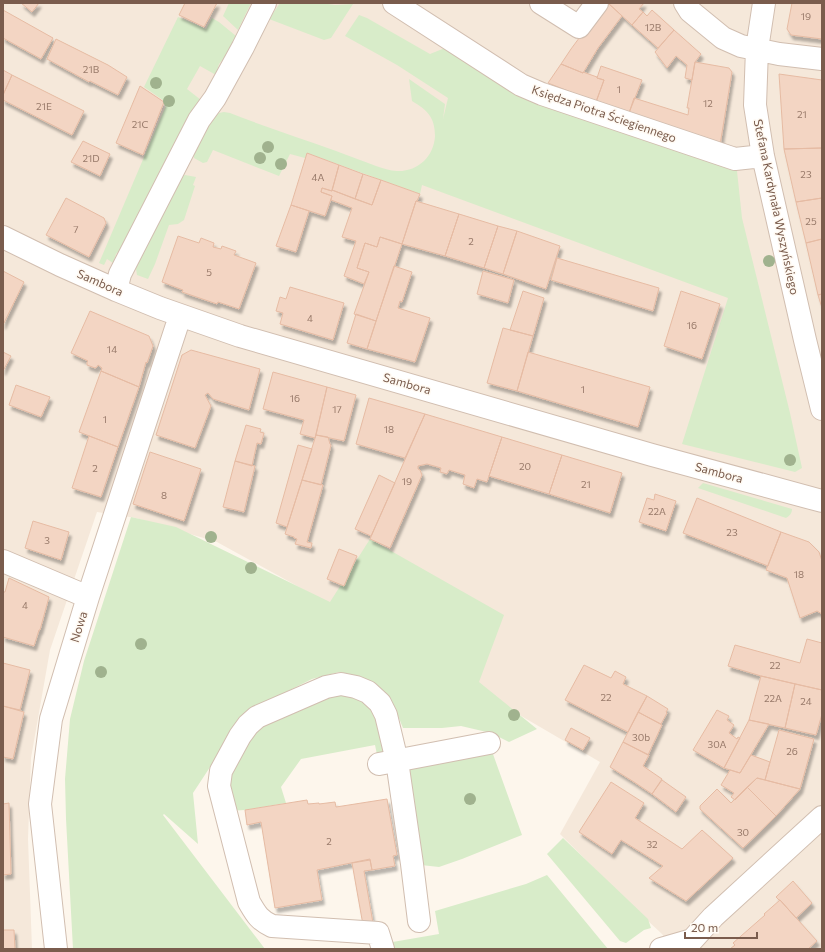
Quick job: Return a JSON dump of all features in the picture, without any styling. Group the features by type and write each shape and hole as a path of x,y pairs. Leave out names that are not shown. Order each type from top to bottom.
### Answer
{"street":[{"path":"116,290 120,274 199,120 215,98 265,3"},
{"name":"Księdza Piotra Ściegiennego","path":"394,3 521,85 542,94 735,159 763,156"},
{"path":"541,3 579,27 597,3"},
{"path":"685,3 690,11 723,38 741,46 779,54 822,59"},
{"name":"Stefana Kardynała Wyszyńskiego","path":"764,3 757,49 755,105 763,156 822,409"},
{"name":"Sambora","path":"3,237 116,290 180,316 247,338 652,455 822,501"},
{"name":"Nowa","path":"56,949 40,804 51,719 88,597 180,316"},
{"path":"3,561 88,597"},
{"path":"383,949 378,933 272,926 263,922 255,914 249,902 219,786 221,771 240,736 248,725 257,717 326,687 342,684 356,687 368,692 380,703 386,715 388,763 412,864 419,921"},
{"path":"388,763 489,743"},
{"path":"661,949 688,944 713,917 822,817"}],"shaded area":[{"path":"3,3 822,3 822,949 673,949 662,934 560,834 600,762 482,693 432,660 217,542 136,518 97,512 50,650 31,758 28,839 32,949 3,949"}],"green space":[{"path":"229,3 251,3 238,30 223,16"},
{"path":"280,3 321,3 335,5 353,4 331,38 324,40 269,19"},
{"path":"359,15 367,18 430,54 450,46 521,97 737,171 742,218 802,468 795,472 682,444 728,298 422,185 420,194 307,153 305,158 290,154 279,176 213,150 207,162 203,163 194,158 194,149 213,117 224,112 389,170 404,171 418,166 423,162 428,157 434,144 435,129 432,119 426,111 412,101 409,79 445,104 443,119 448,98 397,65 345,36"},
{"path":"178,17 206,29 212,18 236,36 226,56 219,64 216,75 200,66 187,89 201,100 166,164 159,171 159,177 124,246 116,254 113,263 107,259 104,265 99,263 167,103 144,87"},
{"path":"185,175 196,177 193,185 195,186 184,220 178,224 169,225 148,279 137,275 136,269 138,260 180,177"},
{"path":"703,483 792,509 789,516 786,518 698,488"},
{"path":"131,517 176,527 330,602 370,539 504,615 479,682 537,729 509,742 491,733 461,726 442,728 403,728 389,697 372,683 359,676 339,672 312,679 252,709 239,723 193,793 198,844 164,814 163,815 265,949 73,949 65,779 70,719 84,661"},
{"path":"326,687 368,692 397,761 379,764 375,745 301,759 281,787 286,803 245,810 226,811 221,771 240,736"},
{"path":"489,743 522,835 439,867 412,864 397,761"},
{"path":"563,838 648,919 651,928 644,930 626,943 620,941 547,854"},
{"path":"547,875 608,949 383,949 381,944 439,934 435,911 526,884"}],"building":[{"path":"21,3 39,3 32,12"},
{"path":"185,3 217,3 204,27 179,15"},
{"path":"605,3 608,3 622,16 598,48 583,73 561,64 571,49"},
{"path":"608,3 644,3 639,9 643,12 632,25"},
{"path":"792,3 822,3 822,39 791,35 787,29"},
{"path":"3,10 53,38 41,59 3,38"},
{"path":"652,10 674,30 658,48 632,25 643,12 647,16"},
{"path":"674,30 701,54 695,62 692,80 685,78 687,65 676,56 667,68 655,52"},
{"path":"56,39 108,65 127,77 118,95 90,81 89,82 47,59"},
{"path":"695,62 729,68 732,72 720,145 629,113 634,98 688,115 689,108 687,108"},
{"path":"561,64 604,80 596,102 548,83"},
{"path":"601,66 642,80 629,113 596,102 604,80 597,78"},
{"path":"3,70 12,75 3,95"},
{"path":"779,74 822,80 822,148 784,149"},
{"path":"12,75 84,111 72,135 3,100 3,95"},
{"path":"140,86 164,102 143,155 116,143"},
{"path":"83,141 110,154 100,176 71,162"},
{"path":"822,148 822,198 796,202 784,149"},
{"path":"307,153 339,165 332,191 322,188 321,192 332,196 325,216 291,205"},
{"path":"339,165 363,174 355,199 332,190"},
{"path":"363,174 381,180 372,205 355,199"},
{"path":"381,180 420,194 416,201 402,244 380,237 377,247 365,243 357,268 369,272 364,284 344,276 356,241 342,237 352,208 331,200 332,196 321,192 322,188 332,190 372,205"},
{"path":"66,198 104,218 106,223 89,257 46,235"},
{"path":"822,198 822,239 806,243 796,202"},
{"path":"416,201 459,214 445,256 402,244"},
{"path":"291,205 309,211 296,252 276,246"},
{"path":"459,214 498,226 484,268 445,256"},
{"path":"498,226 517,231 503,274 484,268"},
{"path":"517,231 560,246 546,289 503,274"},
{"path":"178,236 199,243 201,238 214,243 213,247 221,249 222,246 236,251 234,255 256,263 239,309 218,302 217,304 182,292 183,290 162,282"},
{"path":"380,237 402,244 376,321 354,314 369,272 357,268 365,243 377,247"},
{"path":"822,239 822,294 818,295 806,243"},
{"path":"557,258 659,288 653,311 551,280"},
{"path":"394,266 412,272 402,302 400,301 398,308 430,318 415,362 367,349"},
{"path":"3,271 24,282 3,325"},
{"path":"483,271 514,280 508,303 477,294"},
{"path":"290,287 344,303 333,340 280,324 283,313 276,311 280,297 286,299"},
{"path":"523,291 544,298 533,336 510,330"},
{"path":"681,291 720,304 702,359 664,346"},
{"path":"822,294 822,308 818,295"},
{"path":"90,311 149,336 153,346 147,363 146,362 139,387 101,371 102,368 98,365 95,368 87,365 88,361 71,353"},
{"path":"356,314 376,321 367,349 347,343"},
{"path":"503,328 533,336 517,391 487,383"},
{"path":"191,350 260,369 249,410 213,399 208,393 205,395 211,406 195,448 156,435 182,355"},
{"path":"3,352 11,356 3,371"},
{"path":"528,352 650,387 638,427 517,391"},
{"path":"101,371 139,387 118,447 79,432"},
{"path":"273,372 327,387 315,438 300,434 304,420 263,409"},
{"path":"16,385 50,397 41,417 9,405"},
{"path":"327,387 356,395 344,441 316,435"},
{"path":"369,398 425,414 405,458 356,444"},
{"path":"425,414 502,437 487,482 477,479 474,488 463,484 465,475 449,470 447,474 440,472 441,468 427,464 418,466 418,469 422,475 390,548 370,539"},
{"path":"246,425 261,429 260,432 264,433 261,444 257,443 252,466 235,461"},
{"path":"316,435 328,437 331,445 321,485 302,480"},
{"path":"89,436 118,447 101,497 72,488"},
{"path":"502,437 562,455 549,494 489,476"},
{"path":"298,445 312,449 287,527 276,523"},
{"path":"150,452 201,469 184,521 133,504"},
{"path":"562,455 622,473 610,513 549,494"},
{"path":"235,461 255,466 244,512 223,507"},
{"path":"379,475 395,483 371,536 355,529"},
{"path":"302,480 323,485 307,542 312,543 311,548 295,544 297,539 285,534"},
{"path":"655,494 676,501 666,531 639,522 647,498 654,500"},
{"path":"697,498 781,532 768,566 683,533"},
{"path":"33,521 69,532 61,560 25,548"},
{"path":"781,532 809,542 819,552 822,561 822,614 817,611 800,618 787,578 766,570"},
{"path":"339,549 357,556 344,586 327,579"},
{"path":"9,578 49,597 34,646 3,637 3,592 5,592"},
{"path":"807,639 822,643 822,690 761,676 728,666 735,645 800,663"},
{"path":"3,663 30,670 20,710 3,706"},
{"path":"584,665 611,678 615,671 626,677 623,684 647,696 628,732 565,700"},
{"path":"761,676 795,684 785,728 749,720"},
{"path":"795,684 822,690 822,714 816,735 785,728"},
{"path":"647,696 668,709 661,724 638,712"},
{"path":"3,706 24,712 13,759 3,757"},
{"path":"717,710 729,716 727,720 734,725 729,733 737,739 738,737 740,738 724,768 693,750"},
{"path":"638,712 662,725 648,755 623,742"},
{"path":"749,720 769,724 740,773 724,768"},
{"path":"571,728 590,738 583,750 565,740"},
{"path":"779,730 814,739 800,789 765,780"},
{"path":"623,742 649,755 643,766 662,779 652,794 610,767"},
{"path":"751,755 770,762 765,780 757,778 735,800 731,797 734,793 721,785 730,770 740,773"},
{"path":"757,778 800,789 776,816 747,787"},
{"path":"662,780 686,797 676,812 652,794"},
{"path":"611,782 644,803 635,818 682,849 702,830 733,858 686,901 649,878 663,866 621,840 612,854 579,832"},
{"path":"747,787 776,816 743,848 700,809 700,806 717,789 731,803"},
{"path":"387,799 397,855 393,856 395,866 372,870 370,859 317,870 322,900 275,908 261,822 247,825 245,810 307,800 308,804 335,802 336,807"},
{"path":"9,803 11,874 3,875 3,804"},
{"path":"370,860 372,870 364,871 373,923 363,925 352,863"},
{"path":"793,881 812,903 796,918 776,897"},
{"path":"780,900 817,941 808,949 730,949 735,945 733,943"},
{"path":"3,930 14,930 15,949 3,949"}]}
